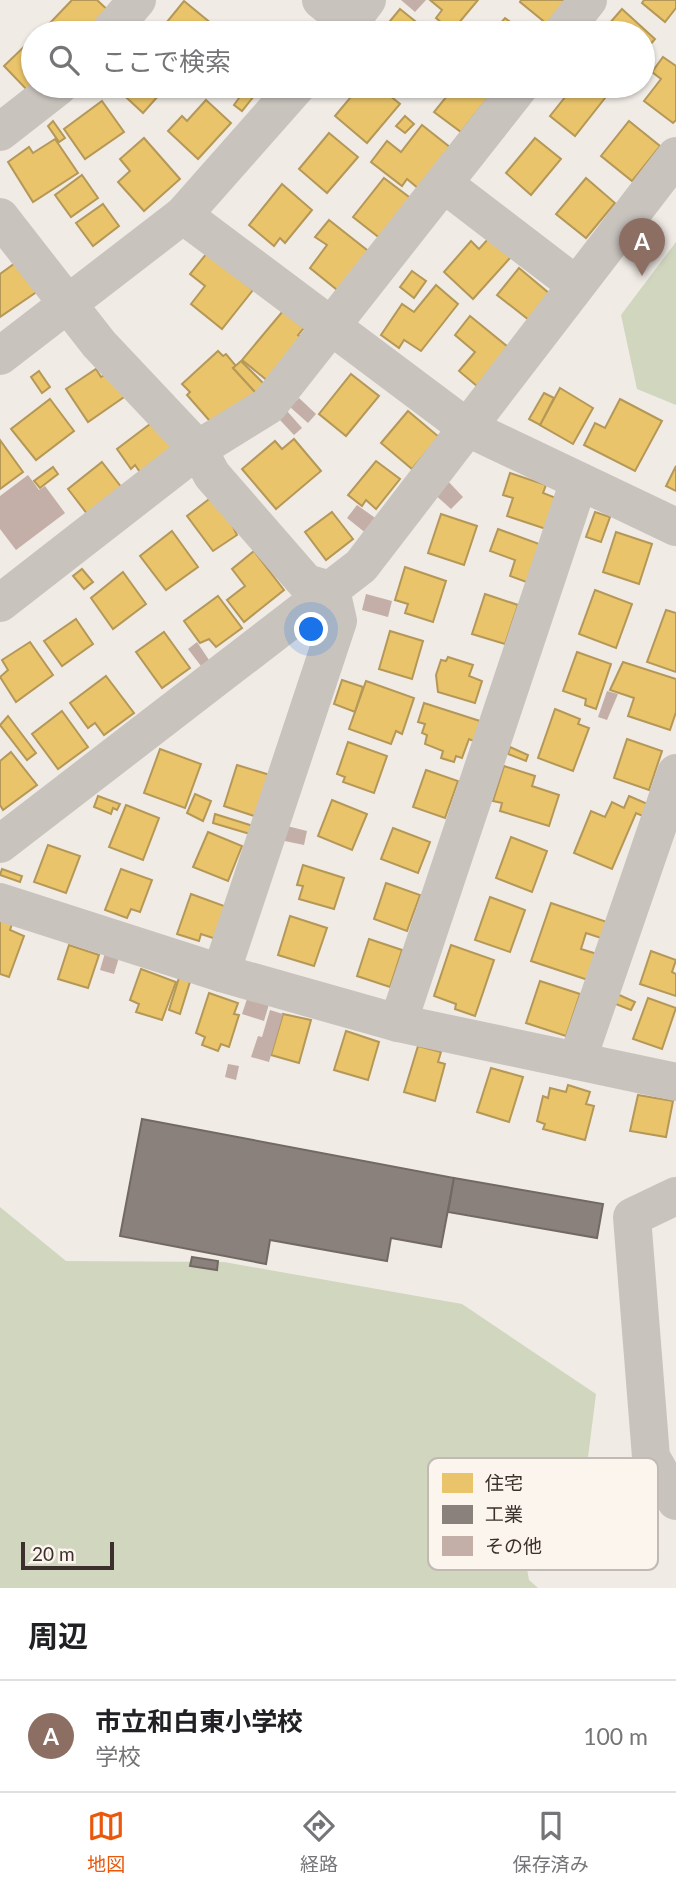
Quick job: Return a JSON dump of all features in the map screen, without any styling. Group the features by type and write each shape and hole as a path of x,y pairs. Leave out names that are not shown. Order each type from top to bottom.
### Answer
{"street":[{"path":"119,21 137,0"},
{"path":"321,0 353,19"},
{"path":"571,21 588,0"},
{"path":"0,132 44,98"},
{"path":"0,356 183,215 287,98"},
{"path":"0,603 198,449 269,405 511,98"},
{"path":"0,844 360,566 676,156"},
{"path":"444,184 576,285"},
{"path":"183,215 466,427 676,527"},
{"path":"0,217 99,344 198,449 212,475 306,583 331,590"},
{"path":"398,1023 579,481"},
{"path":"221,973 338,621 331,590"},
{"path":"577,1061 676,773"},
{"path":"0,902 221,973 398,1023 676,1082"},
{"path":"652,1458 632,1217 676,1196"},
{"path":"658,1469 676,1501"}],"green space":[{"path":"676,242 676,405 637,389 621,315"},
{"path":"0,1207 66,1261 224,1262 462,1304 596,1394 588,1458 428,1458 428,1570 527,1570 529,1580 538,1588 0,1588"}],"building: 住宅":[{"path":"72,0 97,0 111,13 103,21 52,21"},
{"path":"430,0 478,0 460,21 440,21 436,18 442,10"},
{"path":"566,0 549,21 543,21 520,2"},
{"path":"644,0 676,0 676,8 665,22 642,3"},
{"path":"184,1 208,21 168,21"},
{"path":"400,9 415,21 390,21"},
{"path":"622,9 635,21 612,21"},
{"path":"21,50 21,84 4,66"},
{"path":"663,57 676,66 676,120 673,123 644,101 646,98 655,98 655,87 661,79 655,74 655,68"},
{"path":"127,98 156,98 143,113"},
{"path":"239,98 252,98 242,111 234,105"},
{"path":"350,98 393,98 400,104 367,143 335,116"},
{"path":"445,98 488,98 461,132 434,112"},
{"path":"564,98 605,98 575,136 550,116"},
{"path":"206,100 231,123 198,159 168,131 182,116 187,121"},
{"path":"102,101 124,132 85,159 64,129"},
{"path":"405,116 414,124 405,133 396,126"},
{"path":"53,121 65,138 59,142 48,126"},
{"path":"629,121 660,146 632,181 601,156"},
{"path":"422,125 451,148 419,189 407,179 402,186 371,162 387,141 401,152"},
{"path":"329,133 358,157 327,193 299,169"},
{"path":"144,138 180,179 144,211 118,182 130,171 120,159"},
{"path":"535,138 561,159 531,195 506,173"},
{"path":"55,139 78,173 33,202 8,162 29,147 33,153"},
{"path":"82,175 98,198 71,217 55,195"},
{"path":"384,178 413,200 381,239 353,217"},
{"path":"586,178 615,203 586,238 556,214"},
{"path":"282,184 312,210 285,243 280,238 274,246 249,225"},
{"path":"103,204 119,226 93,246 76,223"},
{"path":"329,220 372,254 341,293 310,268 327,245 315,237"},
{"path":"489,238 511,257 473,299 444,272 471,241 479,249"},
{"path":"207,253 253,290 222,329 191,304 205,286 190,274"},
{"path":"18,261 38,291 0,317 0,274"},
{"path":"519,268 550,294 529,320 497,295"},
{"path":"412,271 426,281 414,298 400,287"},
{"path":"436,285 458,304 421,351 404,340 399,348 381,335 402,304 414,312"},
{"path":"283,311 304,328 298,335 309,344 274,386 242,360"},
{"path":"470,316 508,347 477,386 459,371 475,352 455,335"},
{"path":"218,351 223,356 226,354 236,366 233,368 256,393 216,428 187,395 190,392 182,384"},
{"path":"241,361 271,391 256,393 233,368"},
{"path":"96,369 101,377 111,371 127,395 88,422 66,389"},
{"path":"39,371 50,387 42,393 31,377"},
{"path":"351,374 379,396 346,436 319,414"},
{"path":"560,388 593,408 573,444 540,425"},
{"path":"544,393 554,398 540,425 529,419"},
{"path":"50,399 74,431 36,460 11,429"},
{"path":"620,399 662,421 635,471 584,445 595,423 605,428"},
{"path":"408,411 439,437 412,469 381,443"},
{"path":"158,418 174,452 142,475 135,465 131,469 117,449"},
{"path":"294,439 321,471 276,509 242,469 275,441 282,449"},
{"path":"0,440 23,472 0,489"},
{"path":"376,461 400,479 376,509 366,500 362,506 348,495"},
{"path":"102,462 122,488 88,515 68,489"},
{"path":"676,466 676,491 666,486"},
{"path":"53,467 58,474 40,488 34,481"},
{"path":"510,473 546,485 543,493 556,498 546,529 507,516 513,498 503,495"},
{"path":"217,493 237,535 213,551 187,516"},
{"path":"332,512 353,539 326,560 305,532"},
{"path":"595,512 610,517 601,542 586,537"},
{"path":"441,514 477,526 464,565 428,553"},
{"path":"498,529 542,545 529,583 510,576 515,560 490,551"},
{"path":"172,531 198,567 166,590 140,556"},
{"path":"616,532 652,544 639,584 603,572"},
{"path":"254,551 284,590 244,622 227,600 245,586 232,569"},
{"path":"405,567 446,581 433,622 405,613 408,604 395,600"},
{"path":"82,569 93,582 84,589 73,576"},
{"path":"123,572 146,604 113,629 91,598"},
{"path":"595,590 632,604 616,648 579,634"},
{"path":"485,594 518,605 505,644 472,634"},
{"path":"218,596 242,628 216,647 209,639 200,643 184,621"},
{"path":"666,610 676,613 676,672 647,662"},
{"path":"76,619 93,644 62,666 44,641"},
{"path":"390,631 423,641 412,679 379,669"},
{"path":"164,632 190,668 162,688 136,652"},
{"path":"30,642 53,675 16,702 0,677 8,670 2,660"},
{"path":"577,652 611,664 596,709 585,705 586,699 563,691"},
{"path":"448,657 473,665 469,676 482,681 475,703 438,692 436,675 441,660 446,661"},
{"path":"623,662 676,679 676,712 670,730 628,716 634,698 610,690"},
{"path":"106,676 134,713 104,735 95,723 88,728 70,703"},
{"path":"342,680 363,687 355,712 334,704"},
{"path":"366,681 414,698 402,734 396,731 391,744 349,729"},
{"path":"424,703 483,722 476,742 469,739 462,758 456,756 454,762 441,758 443,751 425,744 427,735 422,733 425,724 418,722"},
{"path":"555,709 580,719 578,724 589,728 573,771 538,758"},
{"path":"62,711 88,747 58,769 32,734"},
{"path":"8,716 36,753 27,760 0,725"},
{"path":"627,739 662,751 649,790 614,778"},
{"path":"348,742 387,756 374,793 343,782 345,777 337,774"},
{"path":"510,747 528,755 526,761 508,754"},
{"path":"160,749 201,764 185,808 144,793"},
{"path":"11,752 37,785 3,810 0,805 0,761"},
{"path":"237,765 270,775 257,817 224,806"},
{"path":"504,766 535,776 532,786 559,795 549,826 500,811 502,803 493,801"},
{"path":"426,770 458,781 445,818 413,807"},
{"path":"195,794 211,801 203,821 187,813"},
{"path":"98,796 120,804 117,810 113,808 111,814 94,807"},
{"path":"629,796 650,805 645,817 636,813 612,869 574,853 591,811 605,817 612,802 624,808"},
{"path":"332,800 367,814 352,850 318,836"},
{"path":"126,805 159,818 143,860 109,847"},
{"path":"215,814 253,826 250,834 213,823"},
{"path":"393,828 430,842 418,873 381,859"},
{"path":"208,832 242,846 228,881 193,867"},
{"path":"511,837 547,851 532,892 496,878"},
{"path":"48,845 80,856 66,893 34,882"},
{"path":"303,865 344,878 334,909 299,899 303,886 297,885"},
{"path":"2,869 22,876 20,882 0,875"},
{"path":"121,869 152,880 140,912 131,909 127,918 105,910"},
{"path":"386,883 420,895 407,931 374,919"},
{"path":"191,894 227,907 216,939 201,934 199,941 177,934"},
{"path":"490,897 525,910 510,952 475,940"},
{"path":"551,903 610,923 604,939 586,933 581,949 597,954 588,980 531,961"},
{"path":"290,916 327,928 314,966 278,955"},
{"path":"0,920 12,924 10,930 24,936 9,977 0,974"},
{"path":"369,939 402,950 390,987 357,976"},
{"path":"69,945 99,955 88,988 58,979"},
{"path":"451,945 494,960 475,1016 455,1009 456,1004 434,996"},
{"path":"651,951 676,960 672,972 676,974 676,996 640,984"},
{"path":"182,968 193,972 180,1014 169,1010"},
{"path":"141,969 176,982 162,1020 136,1012 139,1004 130,1000"},
{"path":"540,981 580,994 566,1036 526,1023"},
{"path":"209,993 238,1003 234,1014 239,1015 229,1047 221,1044 218,1051 202,1045 205,1037 196,1033"},
{"path":"617,994 635,1002 631,1010 613,1003"},
{"path":"648,998 676,1008 662,1049 633,1039"},
{"path":"283,1014 311,1020 299,1063 271,1055"},
{"path":"346,1031 379,1042 368,1080 334,1070"},
{"path":"418,1046 441,1052 438,1062 445,1064 435,1101 404,1092"},
{"path":"491,1068 523,1077 509,1122 477,1112"},
{"path":"568,1085 590,1092 586,1104 594,1106 585,1140 543,1129 545,1124 537,1121 543,1096 548,1098 550,1088 566,1092"},
{"path":"638,1095 673,1101 666,1137 630,1131"}],"building: 工業":[{"path":"142,1119 454,1178 441,1247 391,1238 387,1261 270,1240 266,1264 120,1236"},
{"path":"454,1178 603,1204 597,1238 448,1212"},
{"path":"192,1257 218,1261 217,1270 190,1266"}],"building: その他":[{"path":"401,0 426,0 415,12"},
{"path":"299,398 316,414 308,423 290,407"},
{"path":"287,411 302,428 294,435 279,419"},
{"path":"28,475 39,490 45,486 65,513 16,550 0,529 0,496"},
{"path":"445,478 463,497 451,509 432,492"},
{"path":"357,505 378,520 367,534 347,518"},
{"path":"366,594 392,601 388,617 362,610"},
{"path":"197,642 209,660 201,666 188,649"},
{"path":"607,691 618,694 607,720 598,717"},
{"path":"283,825 307,831 304,845 280,840"},
{"path":"107,946 121,951 114,974 100,970"},
{"path":"251,987 272,994 264,1021 242,1014"},
{"path":"270,1010 283,1014 269,1062 251,1057 258,1036 262,1037"},
{"path":"228,1064 239,1066 236,1080 225,1077"}],"place":[{"name":"市立和白東小学校","path":"642,276"}]}
